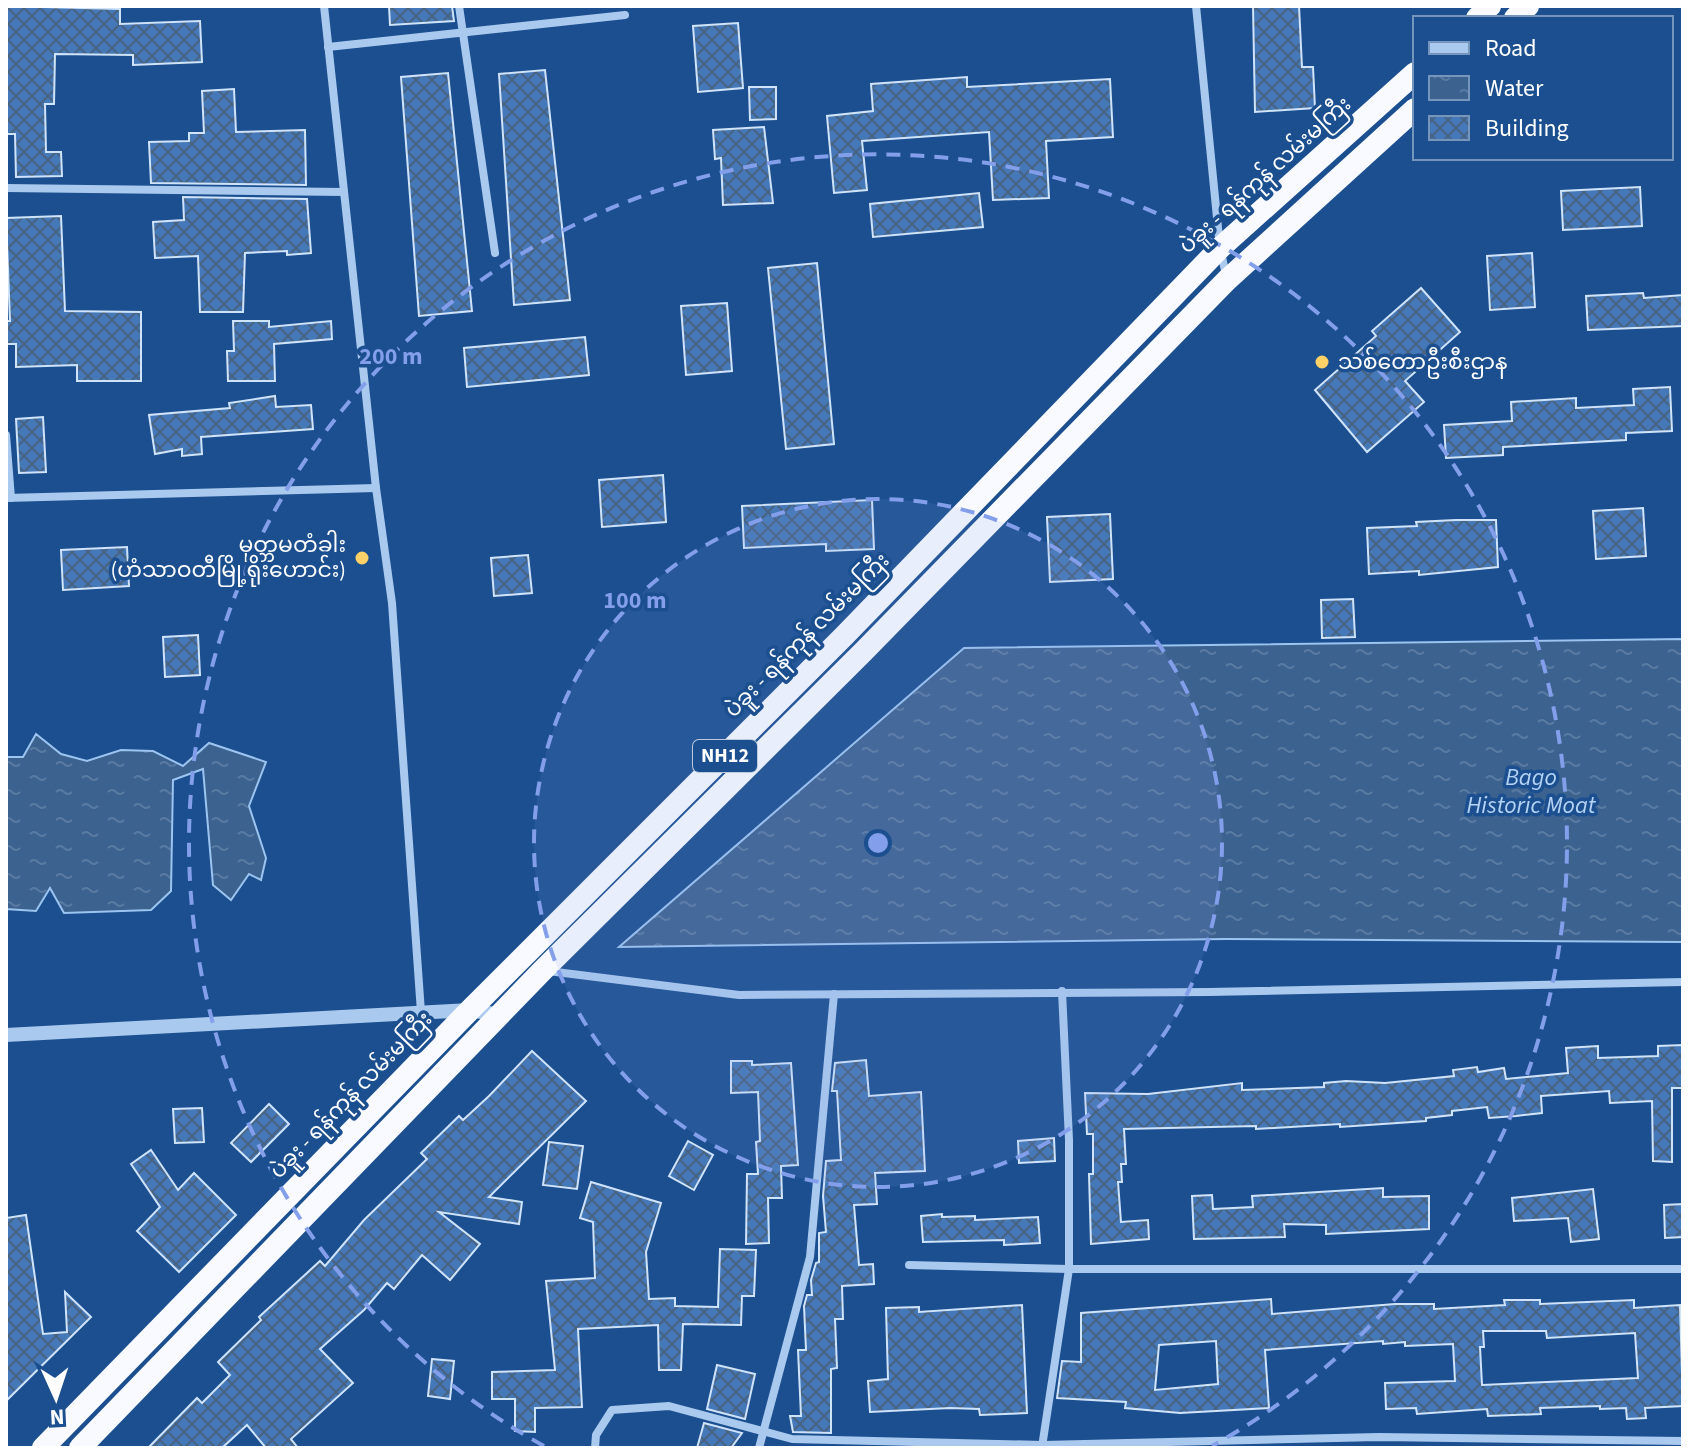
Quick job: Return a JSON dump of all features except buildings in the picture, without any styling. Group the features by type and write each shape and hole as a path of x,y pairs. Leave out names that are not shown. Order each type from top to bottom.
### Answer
{"highway":[{"name":"ပဲခူး - ရန်ကုန် လမ်းမကြီး","path":"43,1448 470,1010 856,624 1220,248 1413,75"},
{"name":"NH12","path":"80,1448 543,970 863,652 1227,280 1413,111"}],"street":[{"path":"324,6 376,488 392,603 421,1012"},
{"path":"459,6 495,253"},
{"path":"1196,6 1220,248 1227,280"},
{"path":"328,47 625,15"},
{"path":"6,188 344,192"},
{"path":"6,435 9,498 376,488"},
{"path":"516,966 739,995 1209,992 1683,982"},
{"path":"1042,1446 1069,1269 1069,1140 1062,991"},
{"path":"759,1448 810,1257 834,994"},
{"path":"6,1035 470,1010 500,1015"},
{"path":"909,1265 1069,1269 1683,1269"},
{"path":"595,1448 596,1435 612,1410 669,1406 792,1439 1042,1446 1379,1437 1683,1441"}],"water":[{"name":"Bago Historic Moat","path":"1683,639 1683,942 1226,939 619,947 964,648"},
{"path":"36,734 61,754 87,761 121,750 153,751 183,766 209,743 266,762 249,806 266,858 261,880 249,874 231,900 213,885 203,769 173,780 171,891 151,910 64,913 50,888 36,911 6,909 6,757 23,757"}],"place":[{"name":"သစ်တောဦးစီးဌာန","path":"1322,362"},
{"name":"မုတ္တမတံခါး (ဟံသာဝတီမြို့ရိုးဟောင်း)","path":"362,558"}]}
